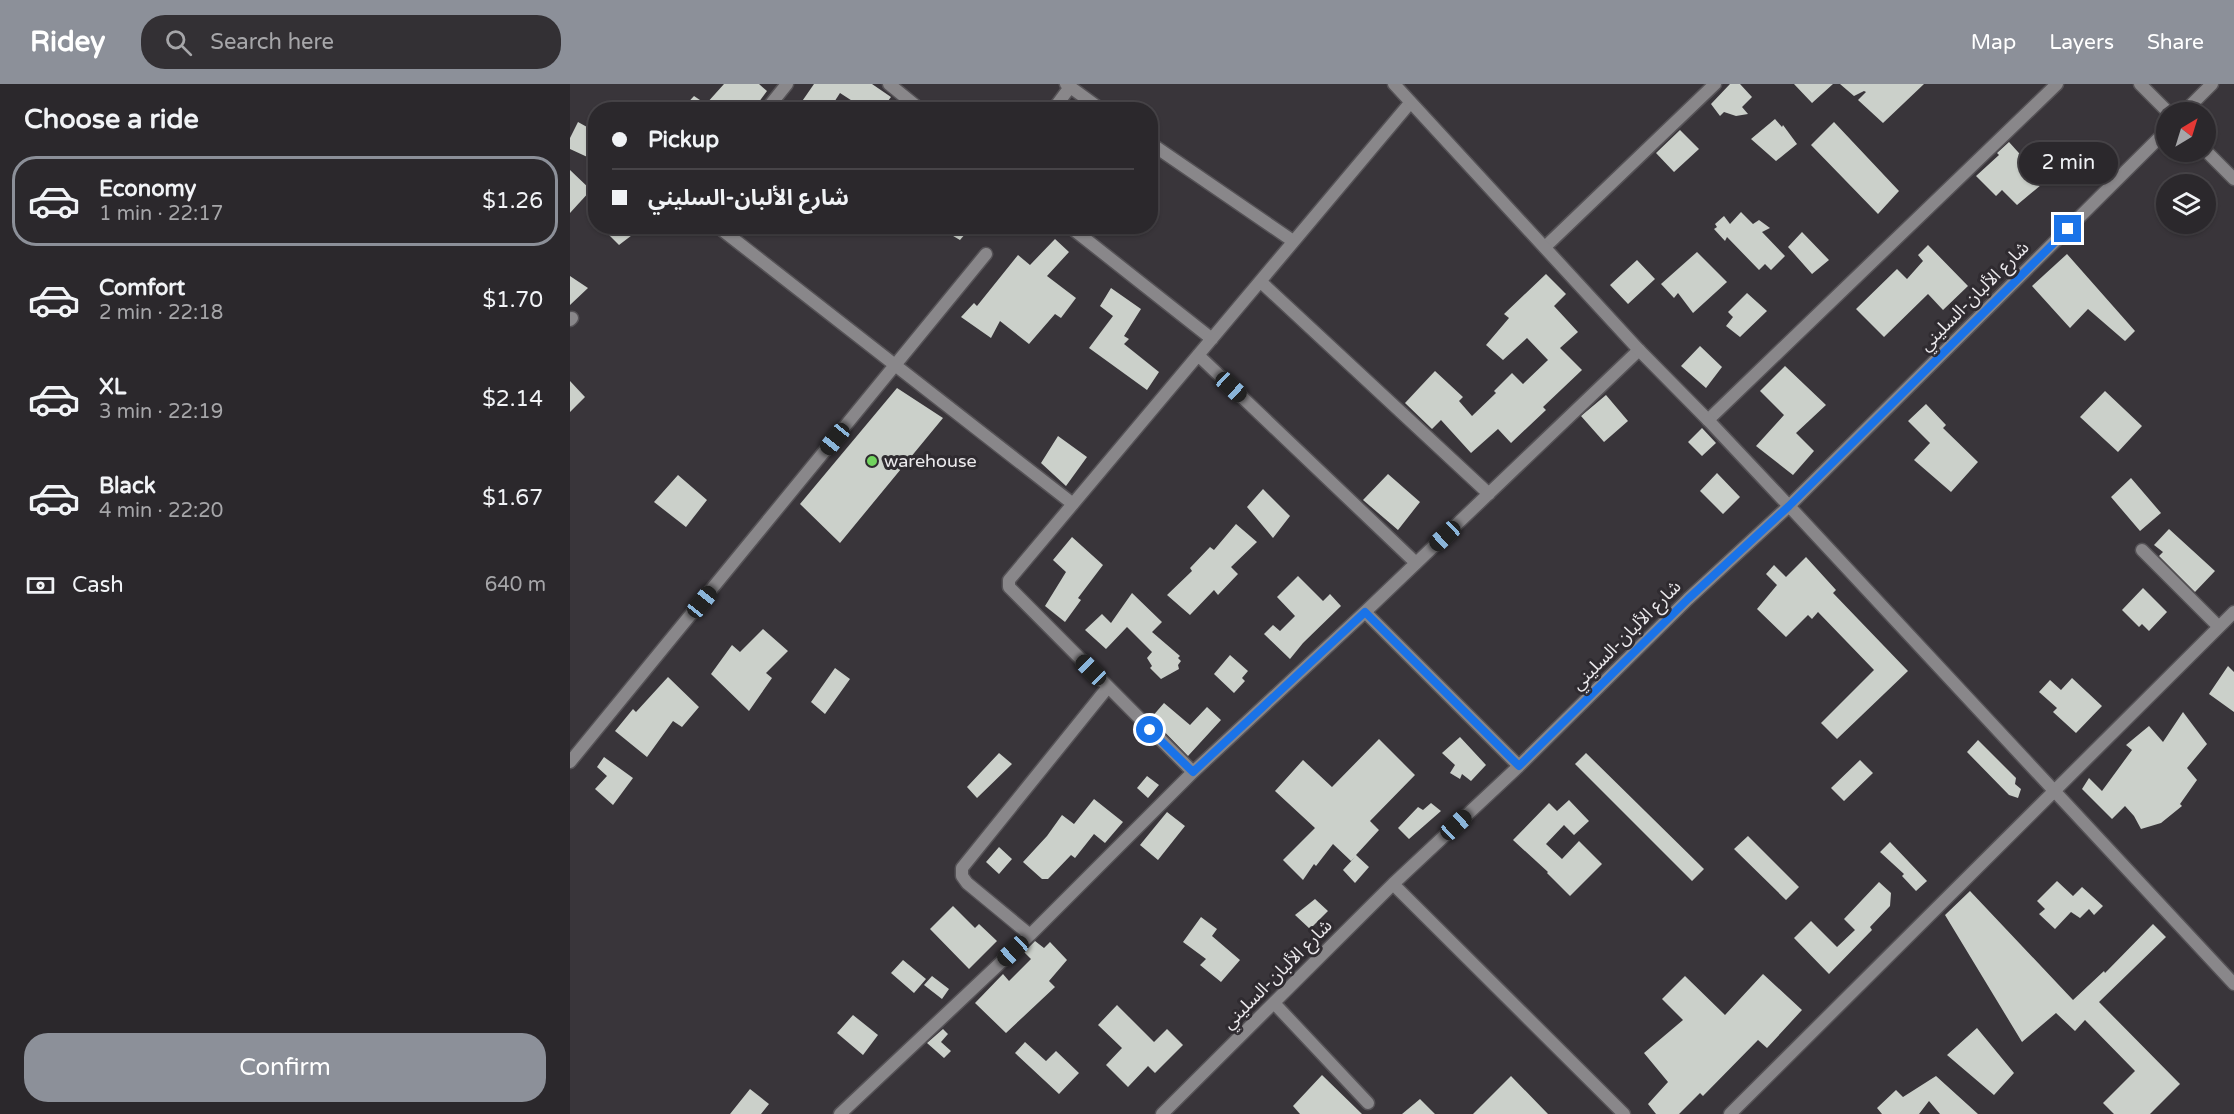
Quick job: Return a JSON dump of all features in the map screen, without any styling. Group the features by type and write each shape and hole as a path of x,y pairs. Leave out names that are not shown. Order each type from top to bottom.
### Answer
{"street":[{"path":"772,102 787,84"},
{"path":"889,84 911,102"},
{"path":"1394,84 1639,350 1789,506 2234,984"},
{"path":"1545,246 1715,84"},
{"path":"1708,420 2057,84"},
{"path":"2140,84 2158,102"},
{"path":"2194,102 2212,84"},
{"path":"1058,102 1068,86 1091,102"},
{"path":"1193,772 1008,584 1410,103"},
{"name":"شارع الألبان-السليني","path":"1162,1114 1393,884 1519,766 1688,599 1789,506 2156,141"},
{"path":"1158,148 1293,241"},
{"path":"2216,161 2234,179"},
{"path":"727,234 894,367 1073,504"},
{"path":"1080,234 1212,339"},
{"path":"570,762 986,254"},
{"path":"1261,282 1489,494"},
{"path":"840,1114 1030,935 1193,772 1365,612 1639,350"},
{"path":"1198,355 1416,563"},
{"path":"2142,550 2218,627"},
{"path":"1365,612 1519,766"},
{"path":"1730,1114 2234,612"},
{"path":"1030,935 967,883 962,876 962,868 1108,687"},
{"path":"1393,884 1624,1114"},
{"path":"1274,1003 1368,1103"}],"building":[{"path":"724,84 759,84 767,91 759,102 708,102"},
{"path":"814,84 872,84 891,97 889,102 854,102 840,93 834,102 802,102"},
{"path":"1730,84 1740,84 1752,97 1742,107 1748,114 1736,116 1724,112 1720,116 1711,104"},
{"path":"1794,84 1833,84 1812,103"},
{"path":"1840,84 1924,84 1883,123 1858,100 1866,92 1854,96"},
{"path":"694,96 703,102 688,102"},
{"path":"1775,119 1782,127 1783,125 1797,144 1776,161 1751,139"},
{"path":"578,122 588,128 588,157 570,149 570,138"},
{"path":"1834,122 1899,191 1878,214 1811,145"},
{"path":"1680,130 1699,149 1674,172 1656,153"},
{"path":"2009,142 2037,173 2032,178 2041,185 2017,205 2002,190 1996,196 1976,176 1999,155 1997,153"},
{"path":"570,170 588,187 588,193 570,213"},
{"path":"1741,212 1753,224 1759,220 1770,228 1762,232 1785,256 1771,270 1765,264 1759,270 1727,237 1725,241 1714,229 1717,227 1715,224 1724,216 1730,224"},
{"path":"1802,232 1829,260 1812,274 1788,247"},
{"path":"608,234 633,234 619,245"},
{"path":"950,234 965,234 960,240"},
{"path":"1055,239 1069,252 1047,276 1076,298 1061,318 1055,314 1029,344 1000,321 991,338 961,317 974,303 977,306 1018,255 1030,265"},
{"path":"1928,245 1968,286 1943,310 1928,294 1884,337 1856,309 1897,269 1907,279 1923,261 1918,255"},
{"path":"1697,252 1727,282 1693,313 1678,293 1674,298 1661,284"},
{"path":"2067,254 2135,331 2125,341 2088,309 2070,328 2032,286"},
{"path":"1637,260 1655,279 1628,304 1610,285"},
{"path":"1546,274 1566,294 1554,306 1578,332 1560,348 1582,370 1543,407 1546,410 1511,443 1498,429 1471,453 1441,420 1432,429 1405,403 1435,371 1463,397 1459,401 1472,416 1496,393 1494,391 1512,373 1523,384 1548,360 1527,338 1503,360 1486,345 1509,318 1504,314"},
{"path":"570,276 588,288 570,305"},
{"path":"1111,288 1141,309 1124,336 1129,339 1124,344 1159,372 1147,390 1089,348 1113,316 1100,306"},
{"path":"1747,293 1767,311 1740,337 1726,326 1733,317 1728,312"},
{"path":"1700,346 1722,367 1706,388 1681,366"},
{"path":"1785,366 1826,405 1796,433 1814,451 1793,475 1756,446 1784,415 1760,391"},
{"path":"570,381 585,397 570,412"},
{"name":"warehouse","path":"897,388 943,418 840,543 800,504"},
{"path":"2105,391 2142,426 2118,452 2080,417"},
{"path":"1606,395 1628,421 1604,442 1581,416"},
{"path":"1926,404 1946,425 1943,428 1978,462 1951,492 1914,460 1930,443 1908,421"},
{"path":"1702,428 1716,443 1702,456 1688,442"},
{"path":"1058,436 1087,457 1066,486 1041,463"},
{"path":"1717,473 1740,497 1723,514 1700,491"},
{"path":"1388,474 1420,502 1398,530 1363,500"},
{"path":"678,475 707,500 686,527 654,502"},
{"path":"2131,478 2161,513 2140,531 2111,497"},
{"path":"1263,489 1290,516 1273,538 1247,507"},
{"path":"1236,524 1257,542 1231,567 1238,574 1218,595 1214,590 1190,615 1167,595 1192,571 1190,568 1210,547 1214,550"},
{"path":"2169,529 2215,571 2195,592 2159,556 2163,552 2154,545"},
{"path":"1072,537 1103,565 1078,598 1081,600 1065,622 1045,606 1066,572 1053,560"},
{"path":"1806,557 1836,590 1833,593 1908,671 1837,739 1821,723 1874,670 1818,612 1812,619 1808,615 1786,637 1757,609 1777,585 1766,574 1774,565 1786,577"},
{"path":"1298,576 1323,601 1330,594 1341,606 1290,659 1264,634 1273,625 1280,631 1295,616 1277,597"},
{"path":"2143,588 2167,612 2149,631 2142,624 2139,627 2122,610"},
{"path":"1132,593 1162,622 1152,632 1180,656 1178,658 1181,661 1178,665 1179,669 1161,679 1150,668 1152,666 1147,658 1152,652 1127,627 1106,649 1085,630 1102,614 1111,623"},
{"path":"763,629 788,651 766,673 772,678 749,711 711,674 732,645 740,652"},
{"path":"1230,655 1248,671 1242,678 1245,681 1234,693 1214,674"},
{"path":"2228,666 2234,672 2234,712 2209,694"},
{"path":"835,668 850,679 825,714 811,702"},
{"path":"668,677 699,707 682,727 673,721 647,757 615,731 633,709 636,712"},
{"path":"2072,678 2102,706 2076,733 2053,712 2057,708 2039,692 2050,680 2061,690"},
{"path":"1164,703 1190,725 1207,707 1221,720 1188,756 1151,718"},
{"path":"2183,712 2207,744 2187,768 2197,780 2180,804 2182,806 2161,823 2141,829 2125,806 2112,819 2082,789 2089,778 2102,791 2132,750 2126,745 2149,726 2163,742"},
{"path":"1460,737 1486,765 1471,781 1462,774 1460,779 1450,773 1455,765 1442,753"},
{"path":"1379,739 1415,775 1370,821 1379,830 1356,855 1369,867 1355,883 1343,870 1355,857 1351,861 1333,844 1303,880 1283,860 1315,828 1275,791 1303,760 1332,787"},
{"path":"1978,740 2016,778 2015,784 2021,789 2018,798 2009,795 1967,752"},
{"path":"999,753 1012,764 977,798 967,787"},
{"path":"1586,753 1704,869 1692,881 1575,764"},
{"path":"604,757 633,778 613,805 595,789 607,776 597,767"},
{"path":"1860,760 1873,773 1844,801 1831,788"},
{"path":"1147,776 1159,785 1148,798 1137,788"},
{"path":"1094,799 1123,822 1105,843 1094,834 1075,858 1071,855 1048,879 1042,879 1023,862 1047,836 1062,815 1074,824"},
{"path":"1569,800 1589,821 1574,835 1564,825 1546,844 1562,859 1579,841 1602,864 1570,896 1513,840 1549,803 1557,811"},
{"path":"1431,803 1441,811 1409,839 1398,828 1418,807 1423,810"},
{"path":"1167,812 1185,826 1158,860 1140,845"},
{"path":"1748,836 1799,887 1786,900 1734,849"},
{"path":"1890,842 1927,881 1916,891 1902,876 1904,874 1880,852"},
{"path":"999,847 1012,859 999,874 986,862"},
{"path":"2057,881 2073,896 2082,887 2103,906 2094,915 2089,909 2080,918 2071,912 2055,929 2039,914 2045,909 2037,901"},
{"path":"1879,882 1891,893 1890,906 1870,927 1872,930 1829,974 1794,938 1811,921 1837,947 1855,930 1844,919"},
{"path":"1970,891 2073,1000 2104,971 2105,973 2153,924 2166,937 2099,1002 2180,1084 2150,1114 2114,1114 2103,1103 2135,1071 2085,1020 2075,1031 2056,1013 2022,1042 1945,915"},
{"path":"1315,899 1328,911 1310,929 1295,915"},
{"path":"953,906 975,928 979,924 997,941 969,969 930,929"},
{"path":"1201,917 1217,929 1212,936 1240,960 1221,982 1200,965 1206,959 1183,942"},
{"path":"1035,941 1044,948 1050,942 1067,960 1049,981 1055,987 1006,1033 975,1003 1003,974 1009,981 1031,959 1024,952"},
{"path":"903,960 926,979 914,993 891,973"},
{"path":"1763,974 1802,1010 1767,1048 1758,1040 1703,1096 1700,1093 1679,1114 1656,1114 1648,1104 1668,1082 1644,1053 1683,1020 1662,999 1685,976 1725,1015"},
{"path":"932,976 949,989 942,999 924,985"},
{"path":"1117,1005 1154,1042 1167,1029 1183,1045 1155,1073 1148,1066 1128,1087 1106,1065 1122,1048 1098,1025"},
{"path":"853,1015 878,1035 863,1055 837,1033"},
{"path":"1977,1028 2014,1073 1994,1095 1947,1055"},
{"path":"943,1029 948,1034 941,1042 951,1051 944,1058 927,1043"},
{"path":"1025,1042 1046,1061 1056,1051 1079,1073 1059,1094 1015,1053"},
{"path":"1322,1075 1362,1114 1300,1114 1293,1106"},
{"path":"1511,1076 1548,1114 1473,1114"},
{"path":"1936,1076 1978,1114 1940,1114 1929,1101 1919,1114 1882,1114 1877,1108 1896,1090 1903,1097"},
{"path":"750,1089 769,1104 761,1114 730,1114"},
{"path":"1420,1099 1435,1114 1402,1114"}],"place":[{"name":"warehouse","path":"872,461"}],"route":[{"path":"1150,730 1193,772 1365,612 1519,766 1688,599 1789,506 2068,229"}]}
